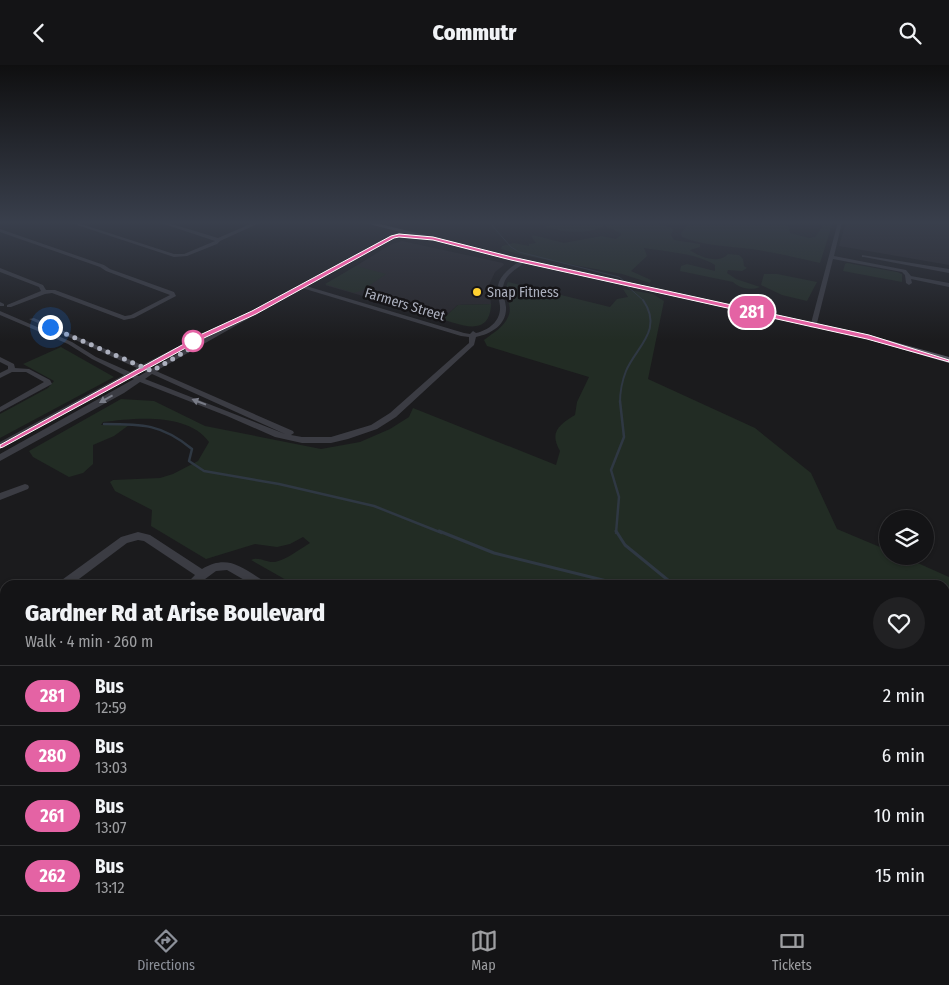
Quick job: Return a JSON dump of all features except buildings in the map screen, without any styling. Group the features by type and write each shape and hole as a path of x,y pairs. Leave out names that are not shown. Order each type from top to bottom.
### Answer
{"main road":[{"path":"528,262 813,326 949,362"}],"street":[{"path":"90,262 172,293 173,296 132,317 124,318 53,291 44,292 9,307 1,313 70,343 139,379 291,434 305,437 345,437 374,427 393,415 472,344 472,334 487,332 500,320 503,310 500,288 501,277 519,262"},
{"path":"0,458 121,391 254,312 347,262"},
{"path":"813,326 830,262"},
{"path":"855,262 899,270 906,273 909,280 949,285"},
{"path":"895,262 949,271"},
{"path":"0,269 41,286 44,292"},
{"path":"941,270 942,283"},
{"name":"Farmers Street","path":"304,285 472,334"},
{"path":"1,305 144,367 234,412"},
{"path":"0,445 204,335 254,312"},
{"path":"0,359 12,365 11,370"},
{"path":"0,377 11,370 27,370 48,381 48,384 0,410"},
{"path":"0,497 25,487"},
{"path":"70,580 124,540 138,536 147,538 202,574"},
{"path":"195,580 216,566 229,566 253,580"}],"shaded area":[{"path":"363,262 497,262 504,265 495,272 489,285 491,304 458,305 447,315 444,314 438,318 325,285"},
{"path":"557,262 641,262 631,271 651,280 650,283 622,274"},
{"path":"708,262 743,262 744,266 747,268 742,271 728,270 727,273 736,279 760,287 753,289 745,288 733,282 680,271 681,266 687,264 715,271 715,265"},
{"path":"930,262 949,262 949,265"},
{"path":"847,263 897,272 902,274 902,282 843,271"},
{"path":"356,266 386,274 363,290 354,293 325,284"},
{"path":"764,274 777,274 817,282 807,301 782,295 761,285"},
{"path":"508,282 610,307 617,299 628,297 623,289 653,294 664,301 648,379 755,428 811,473 837,529 879,547 879,565 922,565 949,577 949,580 286,580 251,560 275,562 284,559 310,543 303,537 290,544 277,547 255,544 206,559 151,526 152,510 115,491 110,482 113,480 160,478 173,474 198,461 209,442 200,432 174,421 160,419 130,419 103,422 101,425 129,425 114,436 93,445 93,464 83,473 69,477 33,457 29,451 121,399 154,401 205,426 321,449 360,442 390,429 409,417 413,408 556,465 560,451 555,439 557,430 564,422 575,415 577,402 589,377 487,346 484,340 501,327 509,313 510,308 506,291"},
{"path":"491,304 489,315 485,322 479,325 464,325 438,318 444,314 447,315 458,305"},
{"path":"61,347 114,377 0,438 0,414 48,388 54,381 23,364"}],"waterway":[{"path":"558,262 619,277 624,281"},
{"path":"626,285 643,300"},
{"path":"620,401 626,371 646,338 649,329 651,320 643,300"},
{"path":"616,531 619,497 611,470 624,437 620,401"},
{"path":"104,424 141,425 161,430 192,449 189,461 204,471 279,484 374,506 442,533"},
{"path":"439,531 494,553 603,580"},
{"path":"616,531 625,545 668,580"}],"bus line":[{"name":"281","path":"0,445 204,335 254,312 347,262"},
{"name":"281","path":"528,262 869,337 949,360"}],"place":[{"name":"Snap Fitness","path":"477,292"}],"route":[{"path":"50,327 152,371 193,347 193,341"}]}
